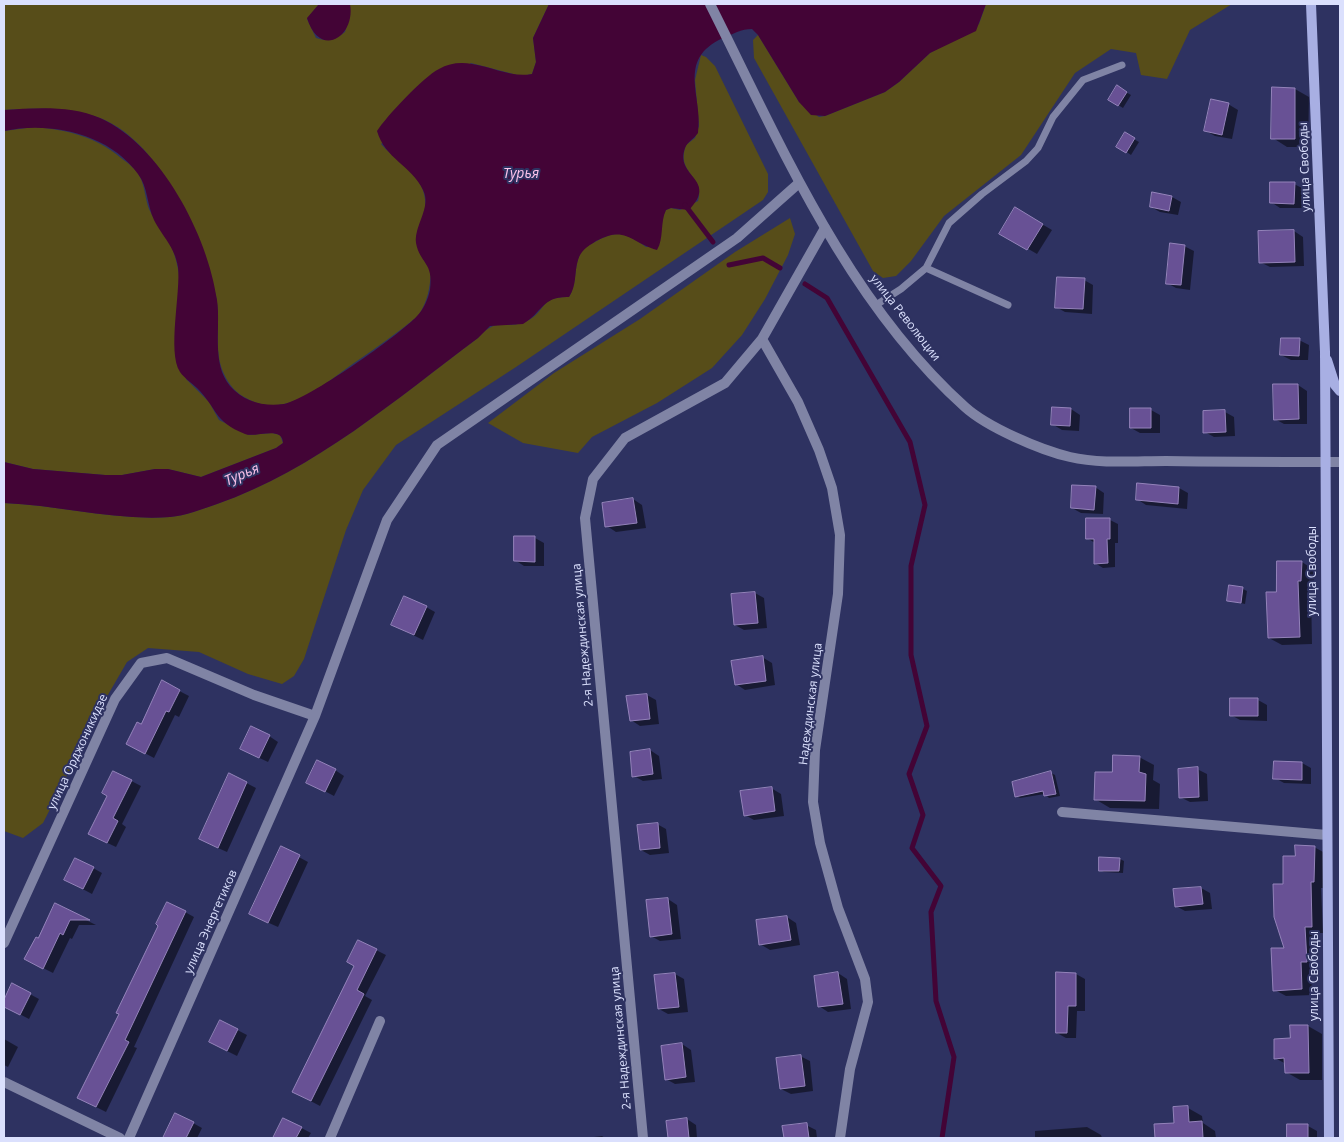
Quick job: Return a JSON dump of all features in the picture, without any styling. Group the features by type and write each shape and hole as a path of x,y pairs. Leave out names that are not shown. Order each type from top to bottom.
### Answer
{"main road":[{"name":"улица Свободы","path":"1310,4 1324,352 1329,1138"},
{"path":"1324,352 1335,385 1340,391"}],"street":[{"name":"улица Революции","path":"710,4 799,183 825,228 876,305 917,358 966,408 1022,441 1071,458 1117,461 1340,462"},
{"name":"улица Энергетиков","path":"129,1138 315,716 387,520 436,445 736,238 799,183"},
{"name":"2-я Надеждинская улица","path":"643,1138 585,518 593,478 625,438 725,383 762,339 825,228"},
{"name":"Надеждинская улица","path":"762,339 798,402 819,450 832,488 840,535 838,594 815,750 813,802 822,852 838,908 864,979 868,1002 850,1069 840,1138"},
{"name":"улица Орджоникидзе","path":"4,943 115,700 141,663 167,658 254,695 315,716"},
{"path":"1062,812 1327,835"},
{"path":"330,1138 380,1021"},
{"path":"4,1082 120,1138"}],"lane":[{"path":"876,305 901,290 926,268 949,223 1038,148 1053,117 1083,80 1122,65"},
{"path":"926,268 1008,305"}],"shaded area":[{"path":"4,4 319,4 307,19 316,38 328,40 338,37 345,32 350,15 350,4 549,4 533,38 536,62 532,74 521,76 471,63 381,144 412,173 422,187 424,194 424,214 417,236 422,256 431,270 428,294 418,316 317,389 289,403 275,405 261,404 242,396 226,378 219,356 216,296 201,246 175,192 140,145 119,128 97,117 86,114 51,109 4,110"},
{"path":"986,4 1232,4 1190,30 1167,79 1141,75 1136,53 1111,49 1075,73 1021,155 944,216 911,261 896,276 883,278 873,271 754,58 753,40 758,35 799,102 819,117 885,92 899,82 930,53 979,24"},
{"path":"701,55 706,57 715,66 768,174 768,192 763,200 516,367 396,445 363,490 346,530 304,659 294,676 282,684 248,674 199,652 148,648 127,662 109,693 43,823 23,838 4,831 4,503 128,517 170,517 193,512 253,490 321,453 354,431 491,327 520,324 533,317 544,305 553,299 569,297 574,286 579,257 588,246 608,236 621,234 632,238 646,247 659,246 661,219 666,210 671,208 680,210 698,201 698,186 687,169 684,155 686,145 695,138 699,126 695,80"},
{"path":"34,127 69,132 91,139 111,150 136,171 142,181 149,209 170,243 176,261 182,294 186,379 209,402 219,420 249,435 272,433 280,435 283,443 276,448 201,477 168,469 155,469 122,475 105,475 33,469 4,462 4,131"},
{"path":"790,218 795,234 788,255 765,299 742,335 712,368 657,403 592,437 578,453 523,443 488,423 554,373 640,319 735,252"}],"water":[{"path":"319,4 350,4 348,26 336,39 320,38 313,31 307,18"},
{"name":"Турья","path":"549,4 986,4 976,31 930,53 899,82 885,92 825,116 811,115 799,102 758,35 752,29 734,33 708,47 700,57 696,68 698,133 686,146 683,158 685,166 698,184 697,200 689,210 671,208 666,210 661,241 657,250 628,236 606,236 596,241 585,249 579,257 573,288 569,297 553,299 523,324 490,326 478,338 354,431 321,453 253,490 188,514 170,517 128,517 4,503 4,462 33,469 105,475 122,475 155,469 168,469 201,477 276,448 283,443 282,438 274,433 250,435 227,424 217,414 204,395 180,372 176,363 174,337 178,267 171,248 154,220 144,185 138,174 126,160 111,149 77,133 59,129 40,128 21,128 4,131 4,110 52,108 89,114 122,131 143,149 178,195 204,248 217,300 219,356 224,377 230,386 248,400 269,405 284,404 296,400 353,366 407,325 424,307 428,297 431,281 430,274 416,243 425,196 418,181 386,149 377,131 415,88 432,73 447,65 468,63 517,75 532,74 536,62 533,38"}],"building":[{"path":"1117,85 1127,92 1118,106 1108,100"},
{"path":"1272,87 1295,88 1295,139 1271,139"},
{"path":"1211,99 1229,103 1222,135 1204,131"},
{"path":"1125,132 1135,138 1126,153 1116,147"},
{"path":"1270,182 1295,182 1294,204 1270,203"},
{"path":"1152,192 1172,196 1169,211 1150,207"},
{"path":"1015,207 1043,224 1027,250 999,234"},
{"path":"1294,230 1295,262 1259,263 1258,231"},
{"path":"1170,243 1185,245 1181,285 1166,284"},
{"path":"1057,277 1085,278 1083,309 1055,308"},
{"path":"1281,338 1300,338 1299,356 1280,355"},
{"path":"1273,384 1298,384 1299,419 1274,420"},
{"path":"1052,407 1071,408 1070,426 1051,425"},
{"path":"1130,408 1151,408 1151,428 1130,428"},
{"path":"1225,410 1226,432 1203,433 1203,411"},
{"path":"1137,483 1179,487 1178,504 1136,500"},
{"path":"1072,485 1096,486 1094,510 1071,508"},
{"path":"633,498 637,523 605,527 602,503"},
{"path":"1086,518 1110,518 1110,539 1107,539 1108,563 1094,564 1094,539 1086,539"},
{"path":"514,536 535,536 535,562 514,561"},
{"path":"1277,561 1302,561 1301,581 1298,581 1300,637 1268,638 1266,592 1276,592"},
{"path":"1229,585 1243,587 1241,603 1227,601"},
{"path":"755,592 758,623 734,625 731,594"},
{"path":"404,596 427,606 414,635 391,625"},
{"path":"763,656 766,681 735,685 731,661"},
{"path":"162,680 180,690 169,712 166,711 145,754 126,744 137,722 141,724"},
{"path":"647,694 650,719 630,721 626,696"},
{"path":"1230,698 1258,698 1258,716 1230,716"},
{"path":"251,726 270,735 259,758 240,749"},
{"path":"650,749 653,774 632,777 630,752"},
{"path":"1113,755 1140,756 1139,772 1146,774 1145,801 1094,800 1095,772 1112,772"},
{"path":"317,760 336,769 325,792 306,783"},
{"path":"1274,761 1302,762 1302,780 1273,779"},
{"path":"1198,767 1199,797 1179,798 1178,769"},
{"path":"113,771 132,780 113,818 118,821 107,843 88,834 107,796 102,793"},
{"path":"1051,771 1056,794 1044,796 1043,791 1015,797 1012,782"},
{"path":"229,773 247,782 218,848 199,839"},
{"path":"772,787 775,811 744,816 740,791"},
{"path":"658,823 660,848 640,850 637,825"},
{"path":"1295,845 1315,846 1314,882 1311,882 1312,927 1305,927 1307,962 1301,962 1302,989 1273,991 1271,948 1284,948 1274,917 1273,884 1283,884 1283,856 1295,856"},
{"path":"281,846 300,855 268,923 249,914"},
{"path":"1099,857 1120,858 1119,871 1099,871"},
{"path":"75,858 94,867 83,889 64,880"},
{"path":"1201,887 1203,904 1175,907 1173,889"},
{"path":"668,898 672,934 650,937 646,900"},
{"path":"167,902 186,911 125,1040 129,1042 96,1107 77,1098 119,1014 116,1013 158,926 156,924"},
{"path":"55,903 90,920 70,920 63,935 60,933 43,969 24,959 36,937 38,938"},
{"path":"787,916 791,940 759,945 756,920"},
{"path":"358,940 377,949 357,990 364,994 311,1101 292,1092 354,966 347,962"},
{"path":"838,972 843,1004 818,1007 814,976"},
{"path":"1056,972 1076,973 1076,1006 1068,1006 1067,1033 1056,1033"},
{"path":"675,973 679,1007 658,1009 654,975"},
{"path":"12,983 31,993 20,1015 4,1007 4,1000"},
{"path":"220,1020 238,1029 227,1051 209,1042"},
{"path":"1290,1025 1308,1025 1309,1073 1285,1073 1284,1058 1274,1059 1274,1039 1290,1038"},
{"path":"682,1043 686,1077 665,1080 661,1046"},
{"path":"801,1055 805,1086 780,1089 776,1058"},
{"path":"1188,1106 1189,1122 1202,1121 1203,1138 1155,1138 1154,1124 1174,1123 1173,1107"},
{"path":"175,1113 194,1122 186,1138 163,1138"},
{"path":"283,1118 302,1127 296,1138 273,1138"},
{"path":"687,1118 689,1138 668,1138 666,1121"},
{"path":"807,1123 809,1138 784,1138 782,1126"},
{"path":"1287,1124 1308,1124 1308,1138 1287,1138"}],"waterway":[{"path":"685,205 713,242"},
{"path":"729,265 763,258 780,268"},
{"path":"805,284 827,298 910,442 925,505 911,566 911,655 927,726 909,774 923,815 912,848 941,886 931,912 936,1001 954,1057 942,1138"}]}
